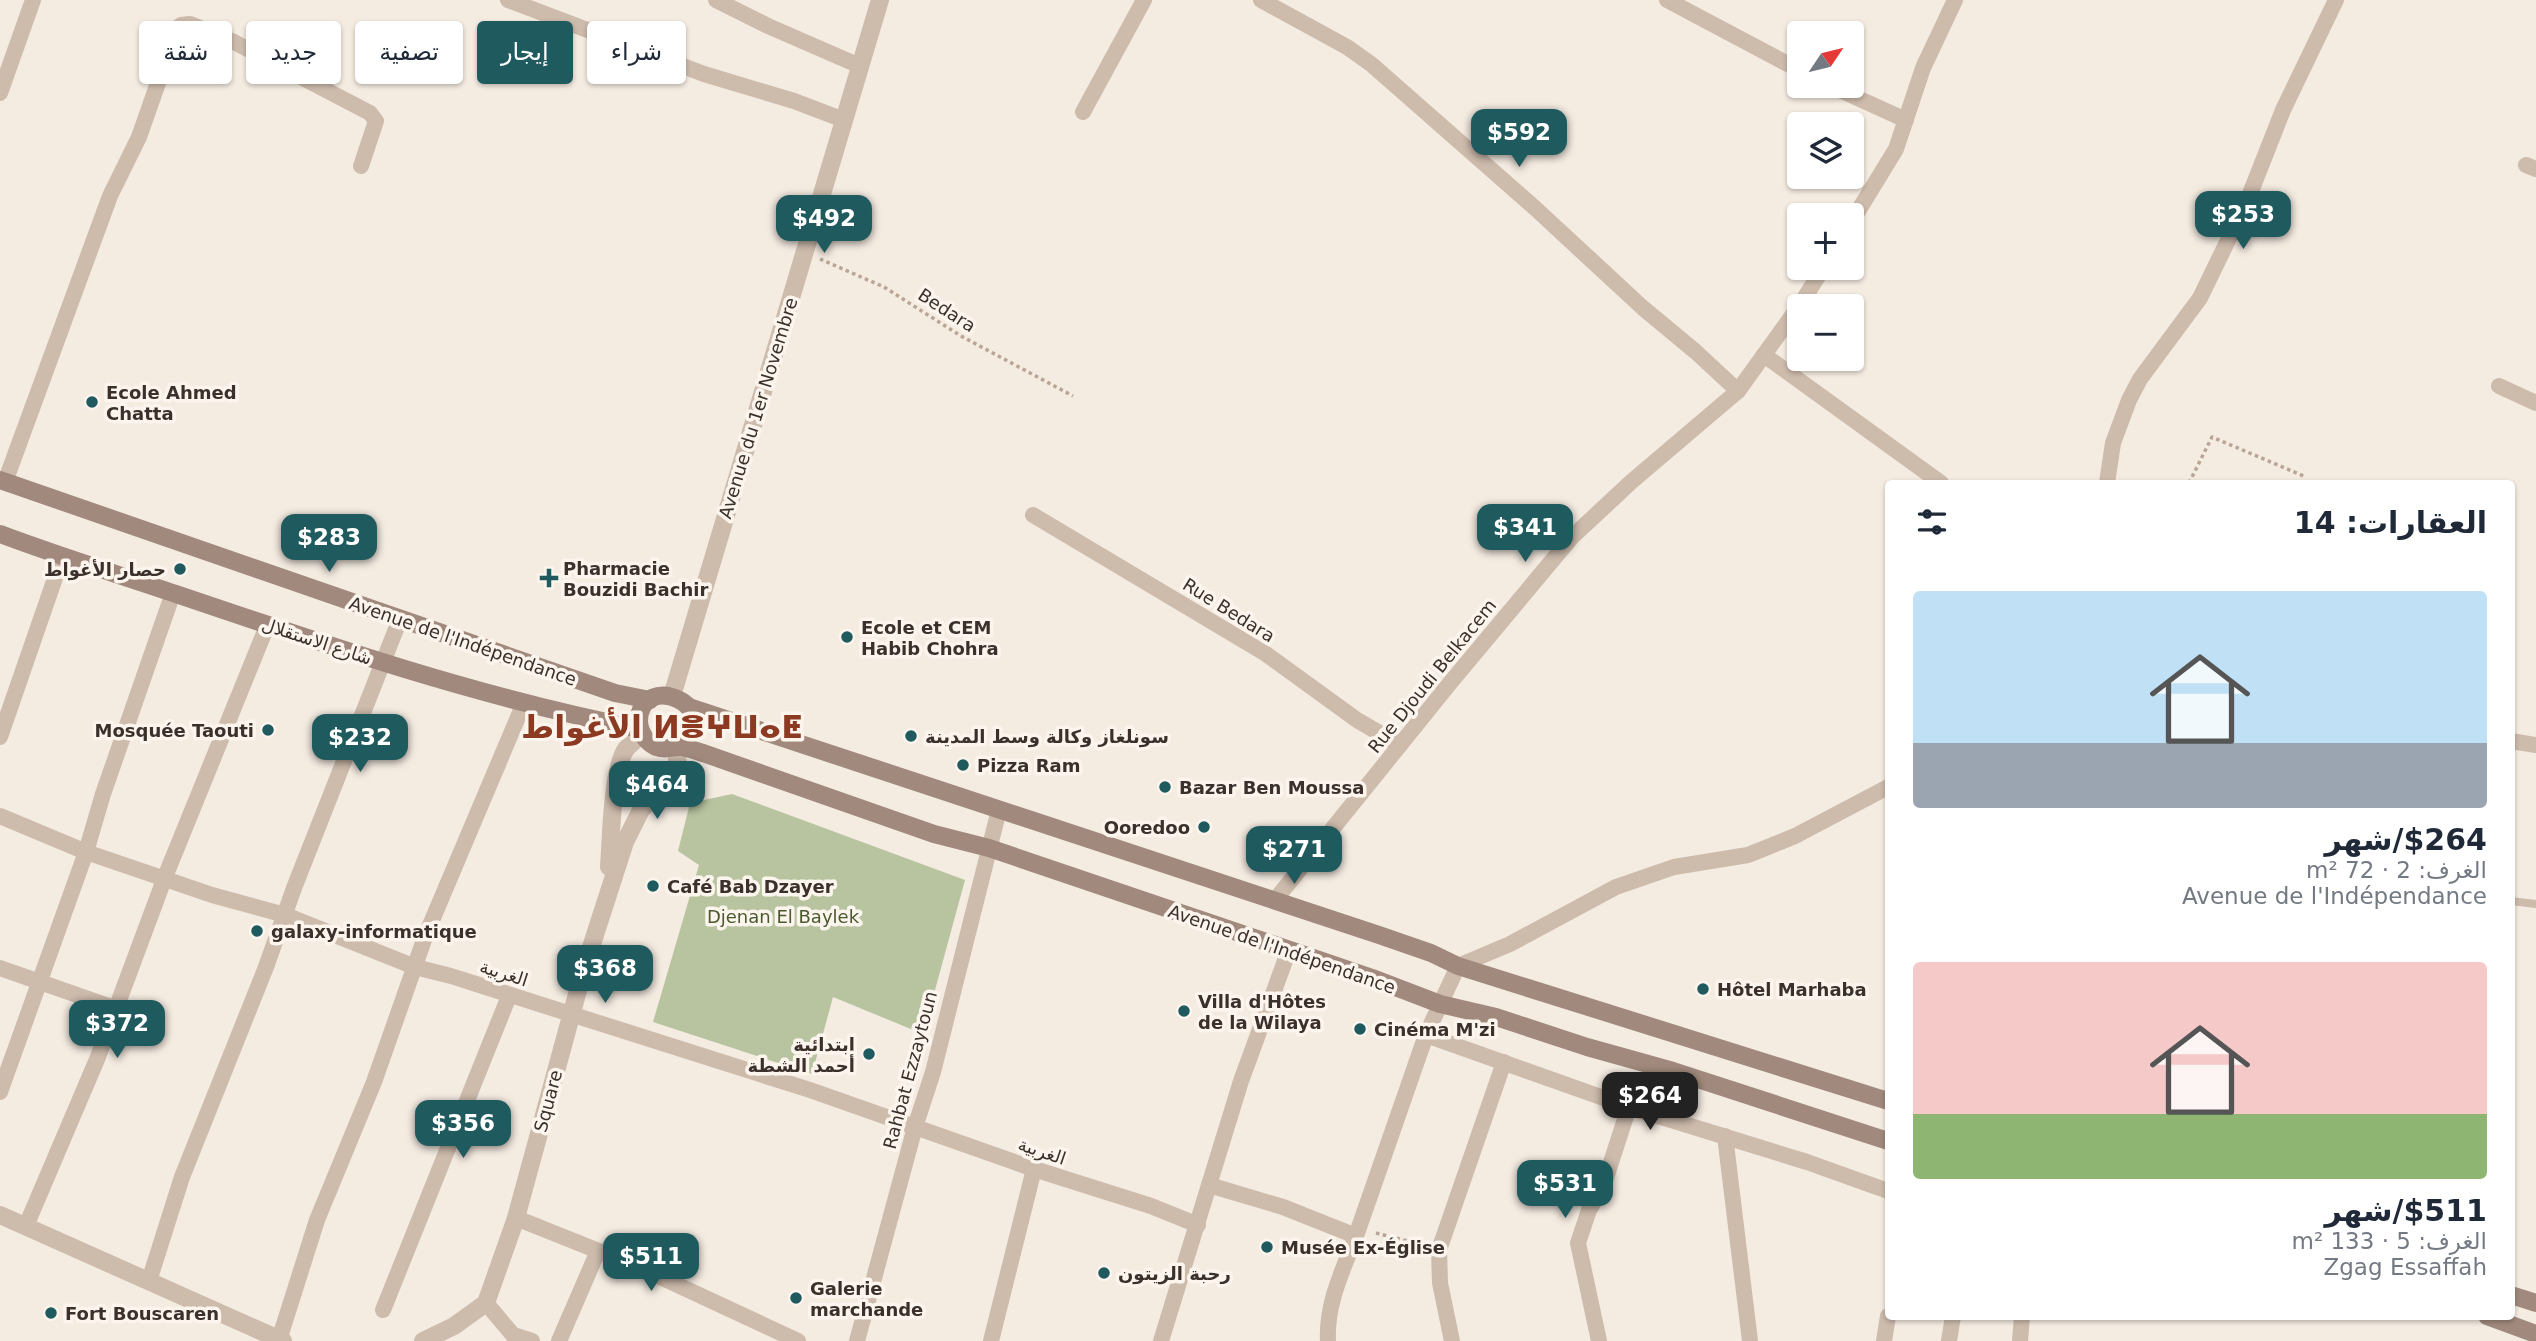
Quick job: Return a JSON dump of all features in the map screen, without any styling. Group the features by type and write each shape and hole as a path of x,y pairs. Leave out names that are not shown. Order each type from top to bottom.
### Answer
{"main road":[{"name":"Avenue de l'Indépendance","path":"3,481 615,693 650,700"},
{"name":"شارع الاستقلال","path":"0,534 62,558 383,662 524,703 641,732"},
{"path":"672,695 684,702 693,715 691,733 677,747 660,748 647,741 641,732 641,713 650,700 672,695"},
{"path":"689,707 1275,900 1432,953 1458,965 1885,1100"},
{"name":"Avenue de l'Indépendance","path":"677,747 748,768 934,834 989,848 1440,1004 1496,1017 1885,1140"},
{"path":"2515,1296 2536,1303"},
{"path":"2498,1320 2536,1334"}],"street":[{"path":"0,93 33,0"},
{"path":"508,0 704,74 794,101 844,120"},
{"path":"716,0 860,66"},
{"name":"Avenue du 1er Novembre","path":"672,695 880,0"},
{"path":"1083,112 1144,0"},
{"path":"1261,0 1347,47 1371,64 1738,391"},
{"path":"1667,0 1787,64"},
{"path":"1863,203 1896,149 1923,68 1955,0"},
{"path":"2108,480 2116,434 2129,400 2140,379 2200,298 2248,199 2283,110 2336,0"},
{"path":"3,481 110,196 139,137 177,29 181,25 190,24 234,42 370,113 376,121 361,166"},
{"path":"1857,98 1906,120"},
{"name":"Rue Djoudi Belkacem","path":"1275,900 1571,538 1631,482 1738,391 1815,280"},
{"path":"1764,355 1937,480"},
{"path":"2500,386 2536,403"},
{"name":"Rue Bedara","path":"1033,515 1266,654 1357,720 1400,746"},
{"path":"0,737 62,558"},
{"path":"0,1092 86,852 103,794 173,593"},
{"path":"149,1281 182,1177 400,619"},
{"path":"26,1226 117,1009 165,877 267,626"},
{"path":"0,1215 281,1340 317,1220 374,1082 444,886 524,703"},
{"path":"607,902 618,775 625,750 641,732"},
{"path":"2515,742 2536,745"},
{"path":"607,902 635,819 652,797 673,779 678,764 677,747"},
{"path":"1328,1341 1327,1324 1332,1296 1426,1035 1458,965 1510,944 1616,887 1674,867 1748,855 1795,836 1885,789"},
{"name":"Rahbat Ezzaytoun","path":"857,1341 915,1127 933,1072 999,810"},
{"name":"الغربية","path":"0,816 86,852 212,895 285,915 415,967 451,976 810,1090 1198,1224"},
{"name":"Square","path":"486,1303 516,1217 583,972 607,902"},
{"path":"1161,1341 1245,1069 1289,950"},
{"path":"0,968 117,1009"},
{"path":"383,1310 509,996"},
{"path":"1426,1035 1629,1107 1885,1190"},
{"path":"1452,1341 1440,1283 1439,1250 1504,1062"},
{"path":"1599,1341 1578,1243 1586,1219 1603,1187 1629,1107"},
{"path":"1725,1136 1750,1341"},
{"path":"991,1341 1034,1169"},
{"path":"1209,1185 1357,1232"},
{"path":"516,1217 798,1341"},
{"path":"559,1341 598,1251"},
{"path":"424,1341 454,1326 486,1303 513,1335 532,1341"},
{"path":"1884,1341 1887,1320"},
{"path":"1949,1341 1952,1320"},
{"path":"2020,1341 2022,1320"}],"lane":[{"path":"2515,902 2536,905"}],"path":[{"name":"Bedara","path":"805,252 884,287 961,336 1073,396"},
{"path":"2190,480 2212,437 2306,477"},
{"path":"1357,1232 1439,1250"}],"green space":[{"name":"Djenan El Baylek","path":"732,794 965,880 923,1034 833,997 812,1074 653,1022 699,865 678,851 690,803"}],"place":[{"name":"Ecole Ahmed Chatta","path":"92,402"},
{"name":"حصار الأغواط","path":"180,569"},
{"name":"Pharmacie Bouzidi Bachir","path":"549,578"},
{"name":"Ecole et CEM Habib Chohra","path":"847,637"},
{"name":"Mosquée Taouti","path":"268,730"},
{"name":"سونلغاز وكالة وسط المدينة","path":"911,736"},
{"name":"Pizza Ram","path":"963,765"},
{"name":"Bazar Ben Moussa","path":"1165,787"},
{"name":"Ooredoo","path":"1204,827"},
{"name":"Café Bab Dzayer","path":"653,886"},
{"name":"galaxy-informatique","path":"257,931"},
{"name":"Hôtel Marhaba","path":"1703,989"},
{"name":"Villa d'Hôtes de la Wilaya","path":"1184,1011"},
{"name":"Cinéma M'zi","path":"1360,1029"},
{"name":"إبتدائية أحمد الشطة","path":"869,1054"},
{"name":"Musée Ex-Église","path":"1267,1247"},
{"name":"رحبة الزيتون","path":"1104,1273"},
{"name":"Galerie marchande","path":"796,1298"},
{"name":"Fort Bouscaren","path":"51,1313"}],"district":[{"name":"الأغواط ⵍⴻⵖⵡⴰⵟ","path":"662,727"}]}
